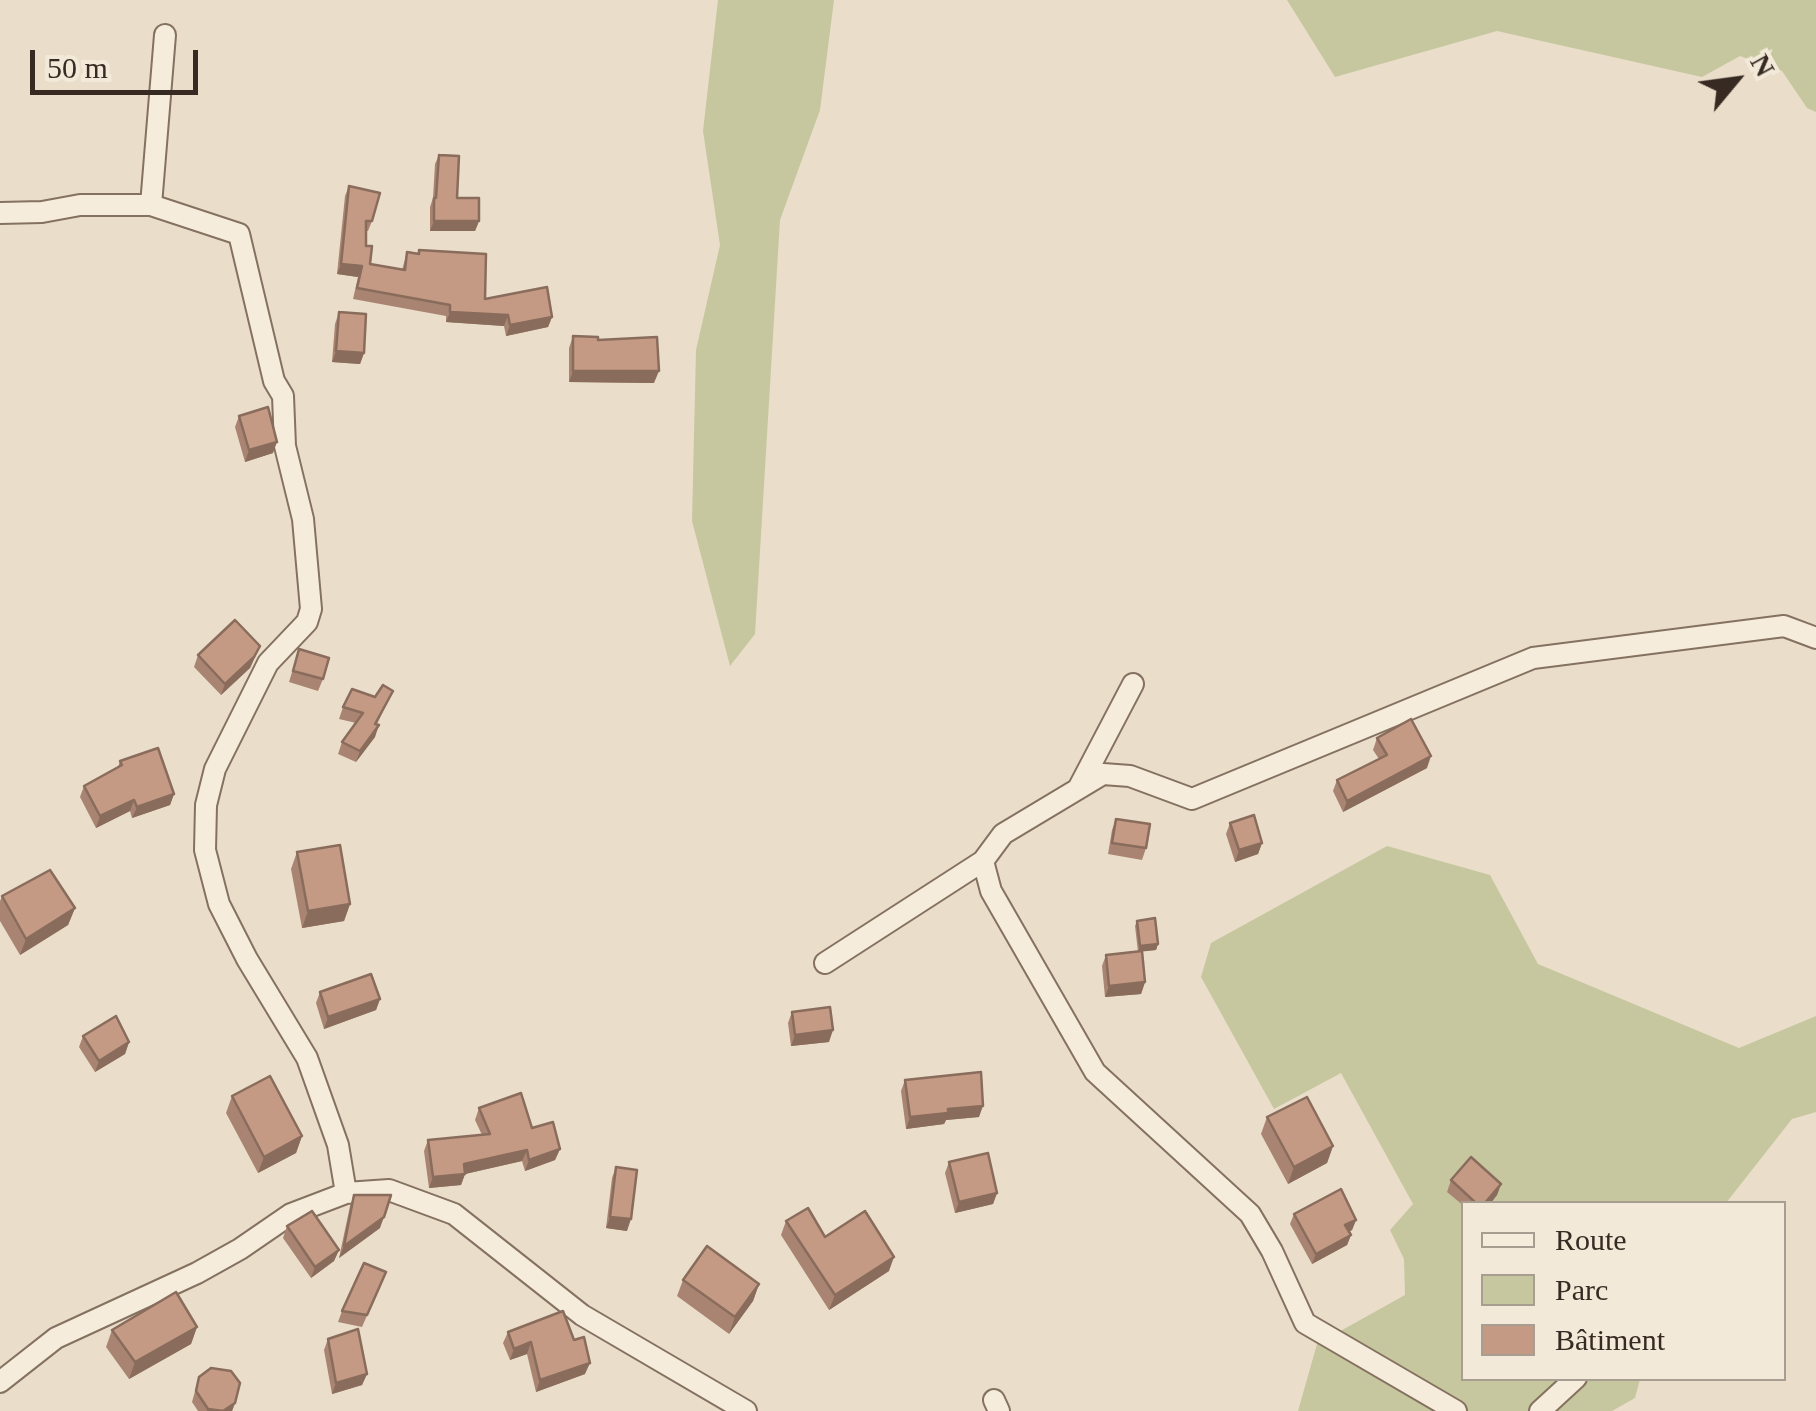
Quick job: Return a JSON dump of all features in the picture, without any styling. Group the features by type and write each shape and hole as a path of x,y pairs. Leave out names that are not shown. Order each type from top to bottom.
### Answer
{"street":[{"path":"151,205 165,34"},
{"path":"0,212 42,212 80,205 151,205 239,234 274,381 282,396 285,446 303,519 311,609 307,622 268,663 215,769 206,805 206,850 219,904 307,1058 338,1145 346,1194"},
{"path":"824,963 983,861 1003,834 1103,774 1130,776 1192,799 1532,658 1784,626 1816,638"},
{"path":"1078,788 1133,684"},
{"path":"983,861 991,892 1095,1072 1250,1214 1272,1251 1305,1324 1456,1411"},
{"path":"0,1382 56,1338 196,1273 291,1214 346,1194 389,1190 454,1214 582,1315 746,1411"},
{"path":"1540,1411 1573,1381"}],"green space":[{"path":"718,0 834,0 820,110 780,220 755,634 730,666 692,521 696,350 720,245 703,131"},
{"path":"1287,0 1816,0 1816,112 1807,108 1782,71 1740,56 1702,77 1497,31 1335,77"},
{"path":"1387,846 1490,875 1538,964 1739,1048 1816,1016 1816,1112 1792,1119 1728,1201 1461,1201 1461,1381 1639,1381 1635,1398 1612,1411 1298,1411 1317,1344 1405,1295 1404,1259 1390,1230 1413,1204 1341,1073 1274,1109 1201,977 1211,943"}],"building":[{"path":"439,155 459,156 457,198 479,198 479,221 434,221"},
{"path":"349,186 380,193 372,221 366,221 366,246 372,246 370,264 405,270 407,252 419,254 419,250 486,254 485,299 547,287 552,317 510,325 508,315 450,312 450,305 357,288 362,266 341,264"},
{"path":"339,312 366,314 364,353 336,351"},
{"path":"573,336 598,340 657,337 659,371 573,371"},
{"path":"268,407 277,442 249,450 239,416"},
{"path":"235,620 260,646 254,657 225,684 198,655"},
{"path":"299,649 329,658 323,679 293,671"},
{"path":"383,685 393,691 375,724 379,725 360,751 342,742 363,713 343,707 352,689 375,697"},
{"path":"1411,719 1431,756 1347,801 1337,780 1387,755 1377,738"},
{"path":"158,748 174,794 137,807 134,800 100,816 84,786 122,765 120,761"},
{"path":"1254,815 1262,843 1239,850 1230,823"},
{"path":"1116,819 1150,824 1146,848 1112,843"},
{"path":"340,845 350,904 308,911 297,852"},
{"path":"50,870 75,908 26,939 2,896"},
{"path":"1155,918 1158,944 1140,946 1137,921"},
{"path":"1142,951 1145,982 1109,986 1106,955"},
{"path":"371,974 380,999 328,1017 320,992"},
{"path":"830,1007 833,1030 795,1035 792,1012"},
{"path":"116,1016 129,1042 99,1061 83,1036"},
{"path":"981,1072 983,1106 910,1117 905,1080"},
{"path":"270,1076 302,1136 264,1157 232,1096"},
{"path":"521,1093 532,1128 553,1122 560,1149 529,1160 527,1150 464,1164 465,1174 433,1177 428,1140 490,1134 479,1108"},
{"path":"1307,1097 1333,1146 1294,1167 1267,1117"},
{"path":"988,1153 997,1193 959,1202 949,1162"},
{"path":"1471,1157 1501,1184 1487,1201 1474,1201 1451,1180"},
{"path":"616,1167 637,1170 631,1219 610,1217"},
{"path":"1341,1189 1356,1220 1345,1225 1351,1235 1316,1254 1294,1214"},
{"path":"354,1195 391,1195 384,1217 344,1246"},
{"path":"808,1208 825,1237 865,1211 894,1257 835,1295 786,1221"},
{"path":"312,1211 339,1250 315,1267 287,1226"},
{"path":"707,1246 759,1284 735,1317 683,1280"},
{"path":"364,1263 386,1272 367,1315 342,1311"},
{"path":"176,1292 197,1327 135,1362 112,1330"},
{"path":"563,1311 574,1340 584,1337 590,1363 540,1380 531,1342 514,1349 508,1332"},
{"path":"358,1329 367,1374 336,1383 328,1339"},
{"path":"211,1368 231,1371 240,1383 235,1403 223,1411 208,1409 196,1391 199,1377"}]}
